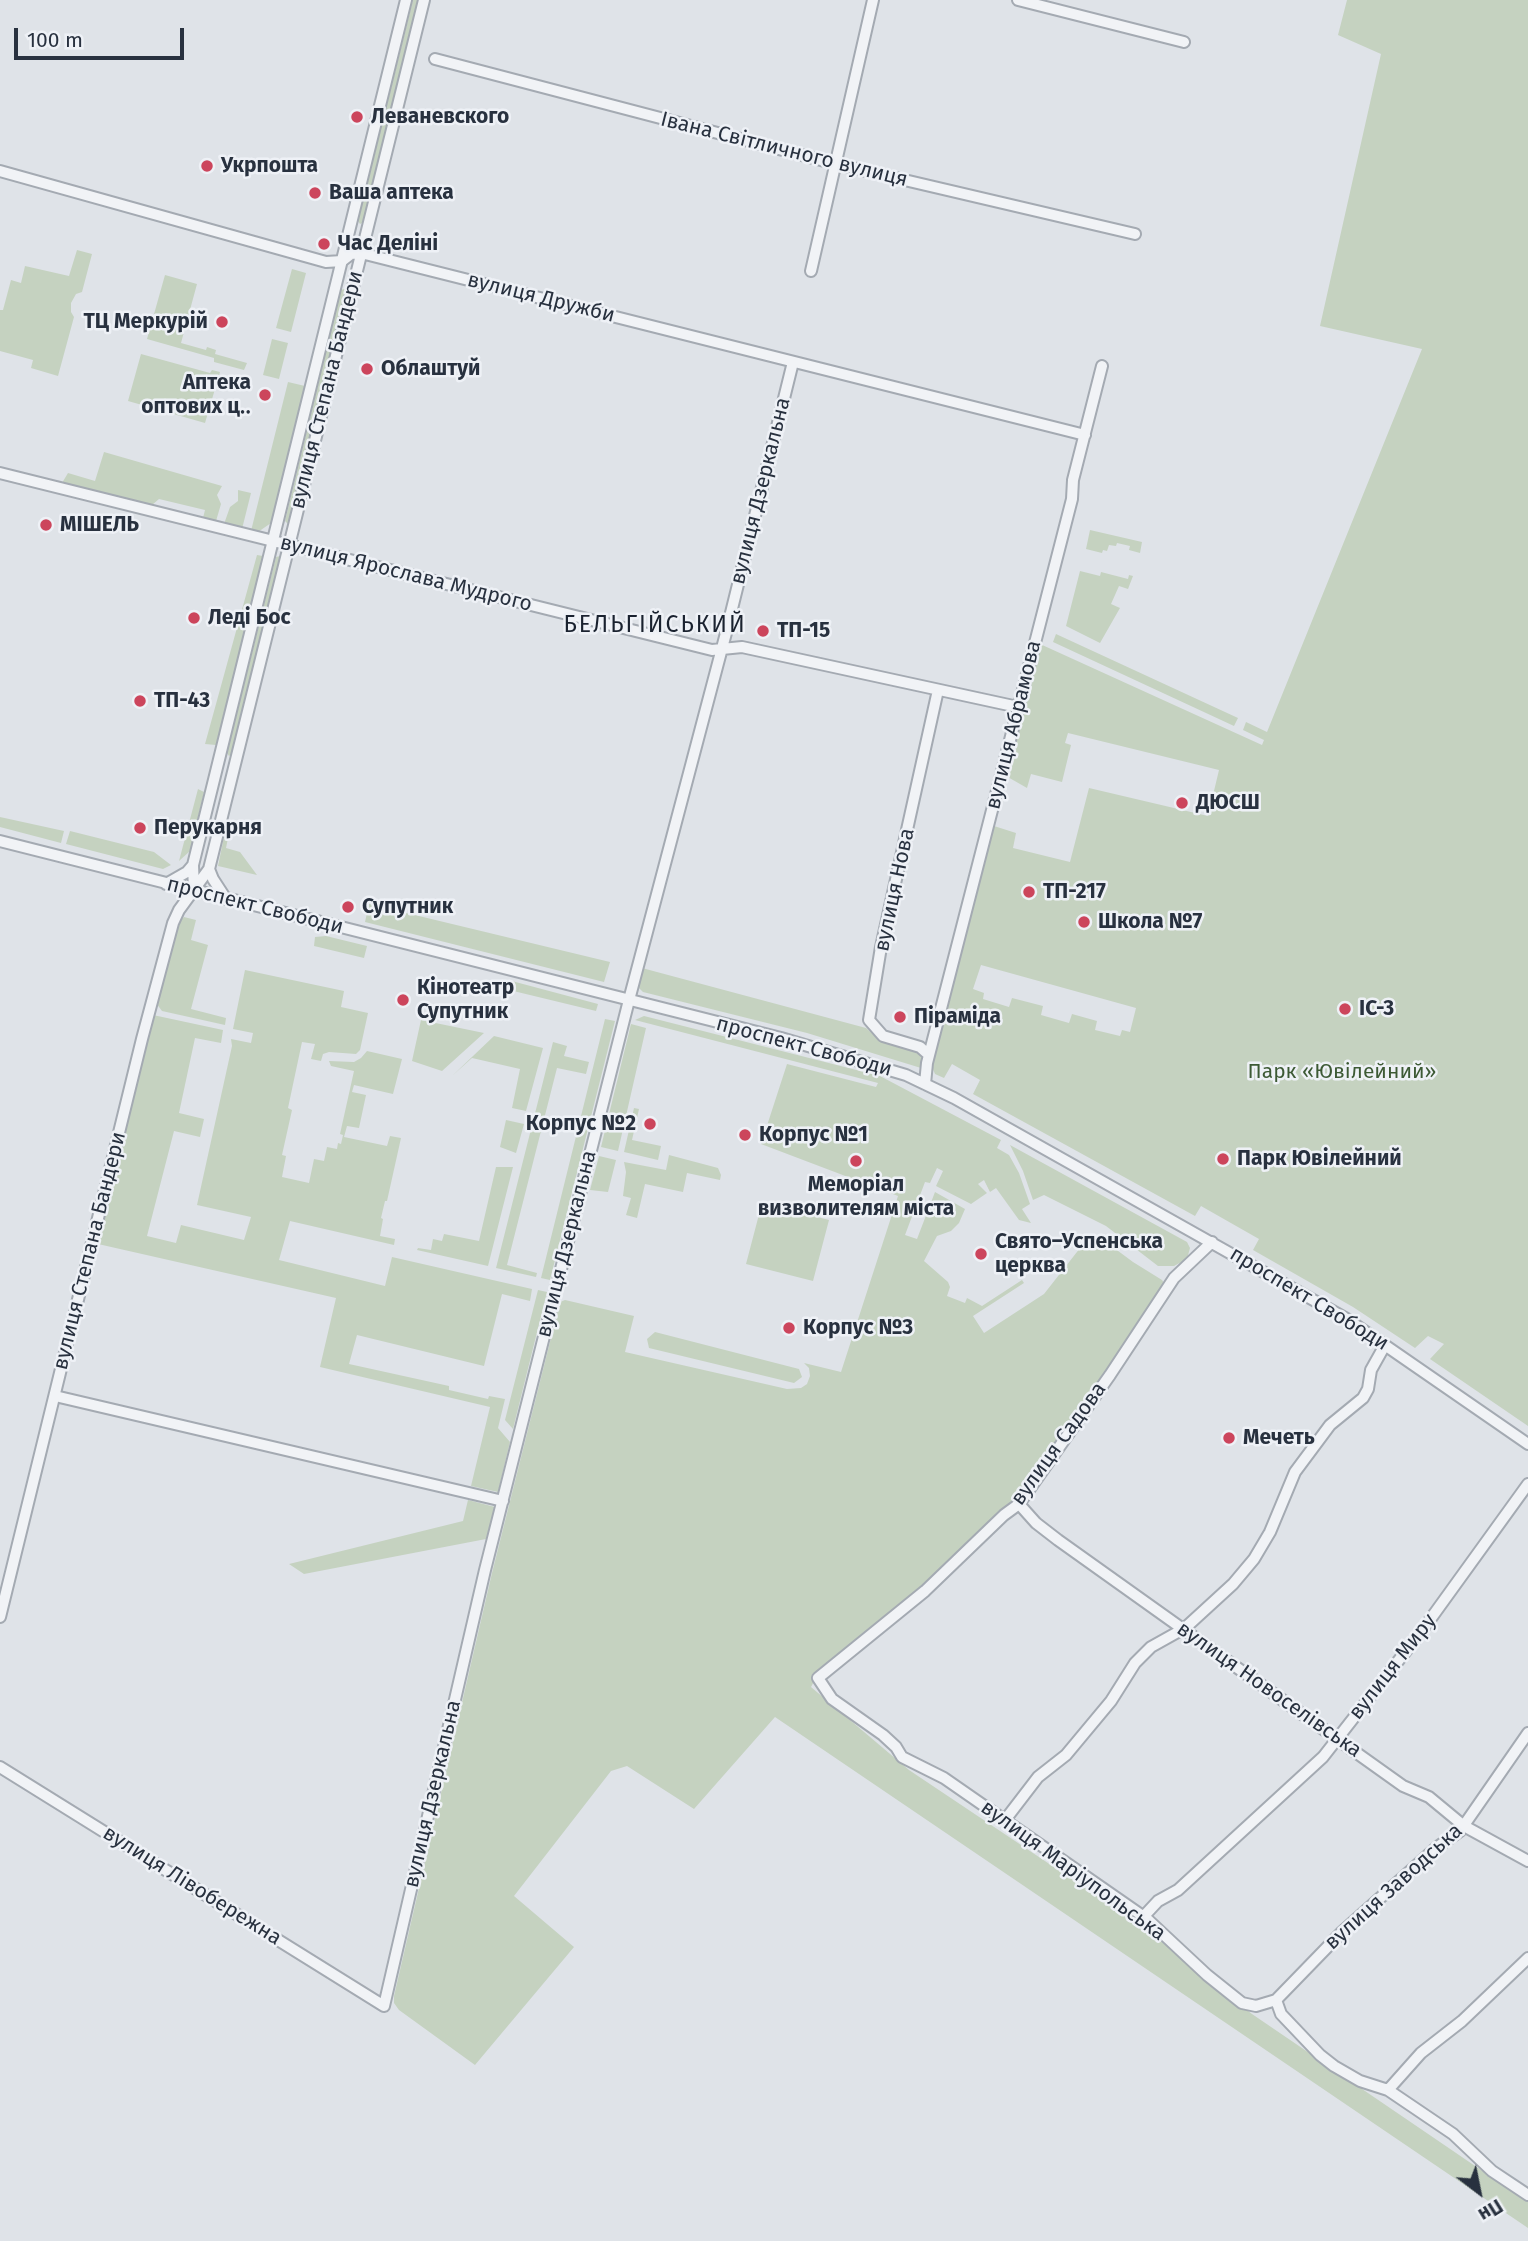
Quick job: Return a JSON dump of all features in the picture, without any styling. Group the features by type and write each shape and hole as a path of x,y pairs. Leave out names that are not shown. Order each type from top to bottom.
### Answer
{"street":[{"name":"вулиця Степана Бандери","path":"194,891 192,865 407,0"},
{"name":"вулиця Степана Бандери","path":"0,1617 173,923 209,869 424,0"},
{"path":"811,271 873,0"},
{"path":"1018,0 1184,42"},
{"name":"Івана Світличного вулиця","path":"435,60 836,164 1135,234"},
{"path":"0,171 326,262 342,261 351,254 361,253"},
{"name":"вулиця Дружби","path":"361,253 1084,435"},
{"name":"вулиця Дзеркальна","path":"384,2006 503,1501 793,362"},
{"name":"вулиця Абрамова","path":"925,1084 929,1055 1072,499 1073,480 1102,366"},
{"name":"вулиця Ярослава Мудрого","path":"0,473 712,650 742,647 1018,707"},
{"name":"вулиця Нова","path":"929,1055 920,1047 883,1036 869,1020 881,947 938,690"},
{"path":"221,752 228,758 237,757"},
{"path":"218,764 227,762 234,769"},
{"name":"проспект Свободи","path":"0,841 781,1038 890,1069 925,1084 1348,1319 1528,1444"},
{"path":"166,884 187,872 192,865"},
{"path":"209,869 226,899"},
{"name":"вулиця Садова","path":"818,1678 925,1591 1004,1515 1019,1504 1174,1278 1212,1242"},
{"path":"1005,1819 1038,1777 1066,1755 1111,1701 1135,1663 1151,1647 1183,1629 1233,1584 1254,1559 1270,1532 1295,1472 1330,1425 1363,1398 1368,1389 1371,1370 1385,1345"},
{"path":"55,1396 503,1501"},
{"name":"вулиця Миру","path":"1143,1916 1158,1901 1178,1889 1233,1836 1298,1782 1337,1739 1424,1628 1528,1484"},
{"name":"вулиця Новоселівська","path":"1019,1504 1036,1523 1058,1540 1402,1786 1429,1797 1464,1826 1528,1861"},
{"name":"вулиця Маріупольська","path":"818,1678 832,1699 883,1735 897,1747 901,1757 944,1778 1143,1916 1242,2003 1256,2006 1276,2000"},
{"name":"вулиця Заводська","path":"1276,2000 1342,1932 1464,1826 1528,1733"},
{"name":"вулиця Лівобережна","path":"0,1768 384,2006"},
{"path":"1388,2090 1421,2053 1462,2021 1528,1958"},
{"path":"1276,2000 1281,2014 1320,2055 1349,2076 1388,2090 1452,2134 1492,2171 1528,2195"}],"green space":[{"path":"413,0 419,0 364,222 360,224 358,221"},
{"name":"Парк «Ювілейний»","path":"1347,0 1528,0 1528,1426 1430,1359 1444,1344 1428,1336 1415,1348 1353,1307 1253,1250 1259,1239 1201,1206 1195,1216 973,1094 980,1080 952,1064 944,1078 935,1074 932,1067 994,826 1016,833 1013,848 1070,862 1089,788 1208,816 1219,770 1068,733 1065,743 1071,745 1062,782 1031,774 1027,788 1006,776 1040,644 1262,745 1264,740 1243,730 1246,722 1267,732 1422,349 1320,326 1381,54 1338,35","holes":["981,965 1136,1008 1130,1032 1122,1030 1120,1036 1095,1030 1097,1021 1072,1014 1069,1023 1041,1015 1043,1006 1012,998 1009,1007 983,999 984,993 973,989"]},
{"path":"77,250 92,254 82,292 76,294 71,303 74,317 58,376 31,368 33,360 0,351 0,310 3,310 11,280 21,283 25,266 69,276"},
{"path":"292,269 306,273 291,332 276,328"},
{"path":"165,275 197,284 181,343 206,350 207,347 216,350 215,354 247,363 244,370 214,362 214,358 147,339"},
{"path":"341,290 347,291 288,524 285,521"},
{"path":"272,339 288,343 279,379 263,375"},
{"path":"141,354 210,373 212,370 220,372 205,423 128,401"},
{"path":"288,382 305,386 271,523 258,532 251,531"},
{"path":"104,452 222,486 217,495 221,504 216,521 203,518 205,510 159,499 152,505 62,483 68,473 95,481"},
{"path":"238,490 251,493 242,529 224,524 230,507 238,501"},
{"path":"1090,530 1142,542 1140,553 1129,550 1130,546 1117,543 1116,546 1109,545 1107,551 1103,550 1102,553 1086,549"},
{"path":"257,555 263,556 216,745 205,744"},
{"path":"280,556 232,754 229,756 227,753 276,557"},
{"path":"1080,571 1100,576 1101,572 1128,579 1129,575 1133,576 1128,589 1119,586 1111,604 1120,608 1100,643 1066,626"},
{"path":"1056,634 1238,718 1234,726 1053,642"},
{"path":"198,789 204,792 190,851 179,861"},
{"path":"0,817 64,831 61,843 0,827"},
{"path":"70,831 154,852 171,865 163,869 66,844"},
{"path":"225,832 229,833 226,848 240,852 257,875 218,866"},
{"path":"369,904 610,962 604,982 365,922"},
{"path":"184,917 196,920 191,940 208,945 191,1009 226,1018 225,1025 162,1011 156,1003 178,924"},
{"path":"326,936 367,946 364,958 314,946 315,937"},
{"path":"642,968 866,1028 876,1037 917,1051 922,1059 921,1068 807,1033 643,992 638,987"},
{"path":"245,970 344,991 341,1007 368,1013 360,1050 356,1054 329,1052 323,1054 321,1061 311,1059 315,1044 302,1042 288,1108 292,1110 282,1155 286,1156 282,1177 309,1183 314,1159 324,1161 327,1147 337,1149 338,1143 341,1144 343,1135 340,1134 354,1071 331,1066 329,1061 354,1062 367,1051 402,1059 393,1094 354,1085 352,1092 366,1095 359,1128 347,1126 344,1137 387,1146 390,1136 401,1138 381,1218 380,1236 395,1239 394,1245 290,1221 279,1260 385,1286 392,1257 532,1289 530,1301 502,1294 484,1366 357,1335 349,1364 449,1386 449,1390 488,1399 489,1396 505,1399 498,1428 510,1442 498,1492 471,1486 490,1407 320,1367 336,1298 98,1244 153,1015 223,1030 221,1043 195,1038 179,1113 204,1119 200,1137 174,1131 147,1236 176,1243 181,1225 244,1240 251,1217 197,1205 232,1046 231,1039 251,1043 253,1033 233,1029"},
{"path":"508,980 598,1004 596,1011 501,988"},
{"path":"644,1016 880,1076 1001,1140 997,1148 1009,1155 1019,1173 1030,1204 1022,1209 1031,1223 1019,1220 996,1188 990,1192 984,1180 978,1184 987,1193 971,1204 936,1186 943,1171 937,1168 930,1183 925,1182 905,1235 917,1239 935,1192 965,1209 959,1223 951,1231 937,1236 924,1261 948,1282 950,1287 947,1296 965,1303 967,1298 982,1306 1022,1280 1024,1283 973,1316 984,1333 1044,1294 1084,1243 1092,1238 1102,1239 1162,1280 1164,1283 1136,1329 1016,1499 923,1588 817,1676 811,1687 909,1770 1139,1924 1252,2014 1528,2202 1528,2228 775,1717 694,1809 627,1766 611,1771 514,1896 574,1947 475,2065 399,2010 394,2003 394,1996 492,1573 560,1302 565,1300 634,1316 625,1352 787,1389 801,1388 807,1384 810,1376 809,1368 804,1363 841,1372 898,1196 761,1144 787,1064 876,1087 878,1083 635,1020"},
{"path":"605,1019 615,1021 550,1280 541,1278"},
{"path":"421,1020 484,1033 442,1071 412,1061"},
{"path":"631,1024 646,1028 618,1151 601,1147"},
{"path":"494,1036 543,1048 526,1111 512,1108 520,1069 472,1058 452,1076"},
{"path":"553,1042 567,1046 564,1056 589,1062 586,1074 557,1068 507,1265 537,1273 536,1277 496,1268"},
{"path":"634,1108 639,1109 632,1140 661,1146 658,1160 624,1152"},
{"path":"506,1120 524,1124 516,1153 500,1147"},
{"path":"1010,1145 1187,1242 1190,1248 1187,1259 1174,1266 1158,1266 1106,1226 1044,1195 1033,1200"},
{"path":"669,1155 718,1168 720,1180 687,1173 683,1192 645,1184 637,1218 626,1215 631,1198 623,1196 626,1172 624,1162 666,1170"},
{"path":"599,1156 616,1160 608,1192 590,1190"},
{"path":"496,1167 513,1167 488,1266 417,1250 431,1250 433,1239 442,1241 444,1234 479,1241"},
{"path":"762,1203 829,1220 813,1281 746,1264"},
{"path":"538,1290 547,1292 513,1429 505,1420"},
{"path":"655,1332 799,1369 802,1377 794,1383 649,1348 647,1339"},
{"path":"468,1500 495,1507 486,1539 304,1574 289,1564 463,1521"}],"place":[{"name":"Леваневского","path":"357,117"},
{"name":"Укрпошта","path":"207,166"},
{"name":"Ваша аптека","path":"315,193"},
{"name":"Час Деліні","path":"324,244"},
{"name":"ТЦ Меркурій","path":"222,322"},
{"name":"Облаштуй","path":"367,369"},
{"name":"Аптека оптових ц‥","path":"265,395"},
{"name":"МІШЕЛЬ","path":"46,525"},
{"name":"Леді Бос","path":"194,618"},
{"name":"ТП-15","path":"763,631"},
{"name":"ТП-43","path":"140,701"},
{"name":"ДЮСШ","path":"1182,803"},
{"name":"Перукарня","path":"140,828"},
{"name":"ТП-217","path":"1029,892"},
{"name":"Супутник","path":"348,907"},
{"name":"Школа №7","path":"1084,922"},
{"name":"Кінотеатр Супутник","path":"403,1000"},
{"name":"ІС-3","path":"1345,1009"},
{"name":"Піраміда","path":"900,1017"},
{"name":"Корпус №2","path":"650,1124"},
{"name":"Корпус №1","path":"745,1135"},
{"name":"Парк Ювілейний","path":"1223,1159"},
{"name":"Меморіал визволителям міста","path":"856,1161"},
{"name":"Свято–Успенська церква","path":"981,1254"},
{"name":"Корпус №3","path":"789,1328"},
{"name":"Мечеть","path":"1229,1438"}],"district":[{"name":"БЕЛЬГІЙСЬКИЙ","path":"655,626"}]}
